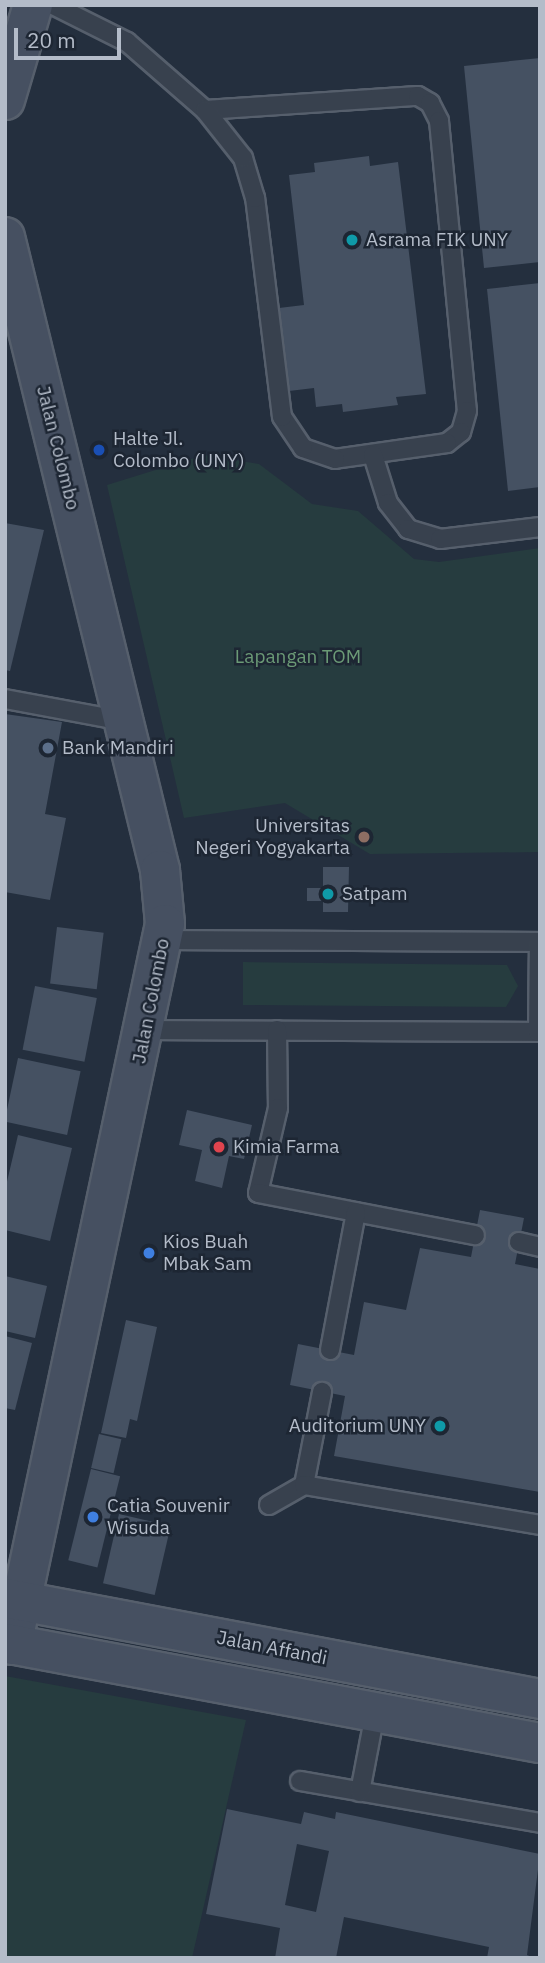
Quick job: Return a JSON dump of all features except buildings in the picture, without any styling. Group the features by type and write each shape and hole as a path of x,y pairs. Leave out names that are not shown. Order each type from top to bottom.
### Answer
{"main road":[{"path":"5,100 33,5"},
{"name":"Jalan Colombo","path":"5,237 160,870 165,940 13,1599 8,1644"},
{"name":"Jalan Affandi","path":"13,1599 540,1699"},
{"path":"8,1644 540,1743"}],"lane":[{"path":"53,5 127,42 205,110 243,158 255,198 282,417 303,448 335,459 447,443 461,432 467,411 439,121 430,103 418,96 205,110"},
{"path":"373,455 388,503 408,529 440,539 540,527"},
{"path":"5,699 124,721"},
{"path":"146,1030 539,1032 539,942 165,940"},
{"path":"277,1030 278,1108 257,1193 475,1235"},
{"path":"330,1350 355,1212"},
{"path":"519,1242 540,1247"},
{"path":"304,1485 322,1392"},
{"path":"269,1505 304,1485 540,1525"},
{"path":"360,1792 374,1713"},
{"path":"300,1782 540,1823"}],"green space":[{"name":"Lapangan TOM","path":"204,455 259,464 312,504 358,511 414,559 439,562 540,548 540,852 370,854 285,803 184,818 107,485"},
{"path":"243,962 507,965 518,986 506,1007 243,1005"},
{"path":"5,1676 246,1720 192,1958 5,1958"}],"place":[{"name":"Asrama FIK UNY","path":"352,240"},
{"name":"Halte Jl. Colombo (UNY)","path":"99,450"},
{"name":"Bank Mandiri","path":"48,748"},
{"name":"Universitas Negeri Yogyakarta","path":"364,837"},
{"name":"Satpam","path":"328,894"},
{"name":"Kimia Farma","path":"219,1147"},
{"name":"Kios Buah Mbak Sam","path":"149,1253"},
{"name":"Auditorium UNY","path":"440,1426"},
{"name":"Catia Souvenir Wisuda","path":"93,1517"}]}
